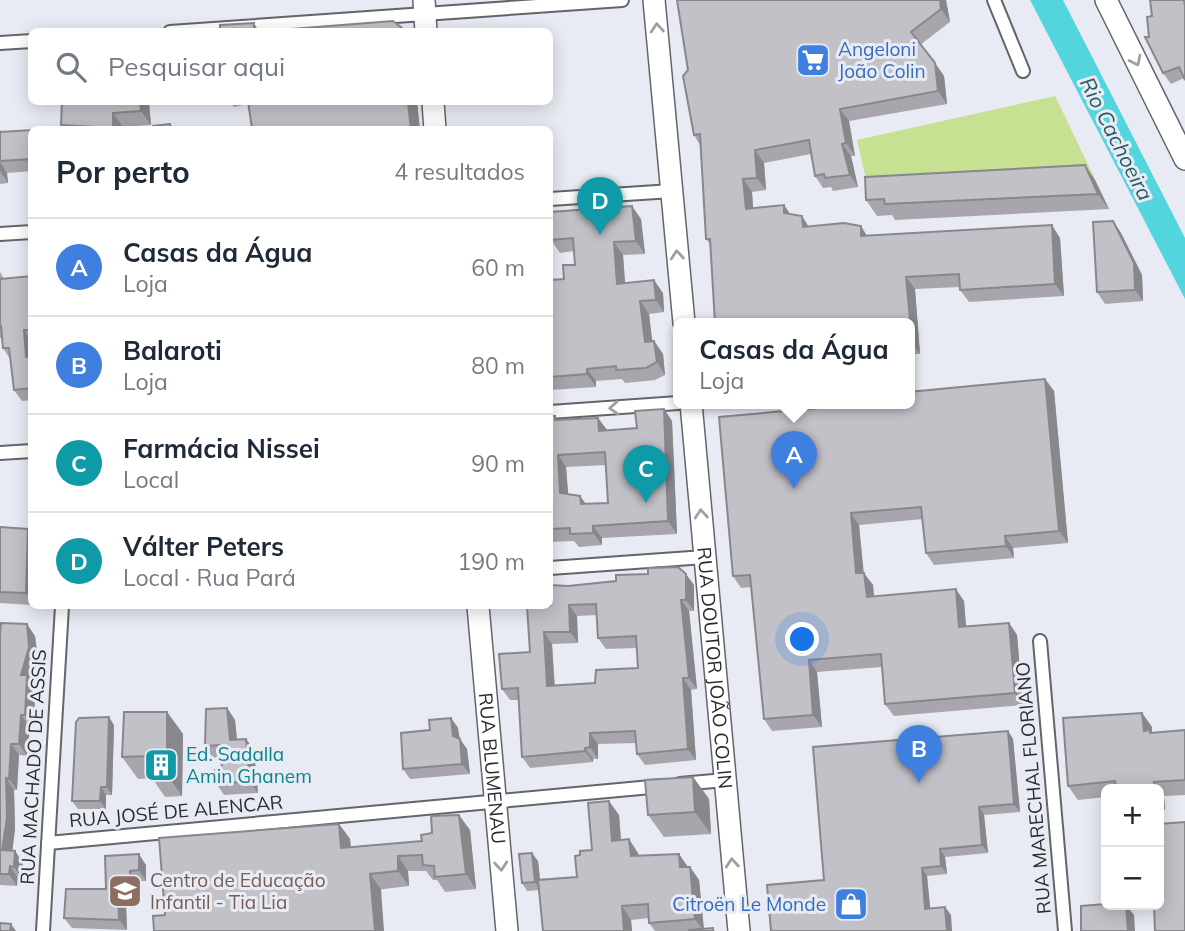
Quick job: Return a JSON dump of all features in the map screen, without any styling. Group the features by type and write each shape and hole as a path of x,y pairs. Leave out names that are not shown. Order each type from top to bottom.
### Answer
{"main road":[{"path":"654,0 684,318"},
{"path":"1106,0 1185,159"},
{"path":"433,105 435,126"},
{"name":"RUA DOUTOR JOÃO COLIN","path":"692,409 739,931"},
{"name":"RUA BLUMENAU","path":"478,609 506,931"}],"street":[{"path":"230,28 622,0"},
{"path":"994,0 1023,71"},
{"path":"0,43 28,41"},
{"path":"553,199 672,191"},
{"path":"0,233 28,232"},
{"path":"553,412 673,403"},
{"path":"0,453 28,451"},
{"path":"553,568 705,557"},
{"name":"RUA MACHADO DE ASSIS","path":"43,931 62,609"},
{"name":"RUA MARECHAL FLORIANO","path":"1040,641 1065,931"},
{"name":"RUA JOSÉ DE ALENCAR","path":"48,843 725,780"}],"green space":[{"path":"1055,96 1095,179 868,188 857,140"}],"water":[{"name":"Rio Cachoeira","path":"1030,0 1063,0 1185,238 1185,299"}],"building":[{"path":"677,0 940,0 941,9 911,32 935,63 938,91 840,109 846,143 842,144 850,175 825,178 824,174 815,176 809,140 755,150 757,178 743,179 746,209 784,205 784,213 802,216 803,227 844,223 861,226 861,236 1052,225 1055,284 960,290 959,274 906,277 910,318 715,318 710,239 706,239 700,134 694,135 683,76 688,70"},
{"path":"1150,0 1184,0 1185,80 1179,67 1163,73 1145,37 1149,37 1147,17 1152,16"},
{"path":"393,21 402,28 304,28"},
{"path":"254,23 254,28 220,28 220,25"},
{"path":"62,105 140,105 141,111 113,113 113,126 61,125"},
{"path":"248,105 408,105 411,126 252,126"},
{"path":"28,130 28,159 0,161 0,132"},
{"path":"1085,165 1098,194 885,204 884,199 866,200 865,177"},
{"path":"632,206 636,241 614,242 617,284 654,280 656,300 640,301 645,342 654,341 657,362 646,368 616,370 616,366 587,369 587,374 553,377 553,280 564,279 563,265 575,265 573,238 553,240 553,212"},
{"path":"1113,221 1134,263 1135,290 1097,292 1093,222"},
{"path":"28,276 28,330 24,330 28,357 28,388 14,390 9,348 3,348 0,279"},
{"path":"1045,379 1059,531 1005,536 1006,546 926,553 921,507 851,513 856,573 864,573 867,597 956,589 959,627 1009,623 1015,693 885,704 881,654 809,660 813,715 764,719 750,575 733,576 719,417 808,409 915,409 915,391"},
{"path":"664,409 668,521 593,526 593,533 570,534 570,528 553,529 553,416 555,420 598,418 599,431 637,428 635,411","holes":["605,452 608,503 581,504 580,496 560,493 558,455"]},
{"path":"0,527 28,529 26,593 0,592"},
{"path":"678,567 686,574 686,600 681,600 689,678 683,678 688,749 637,754 635,731 590,733 590,747 585,748 585,751 522,757 518,688 502,689 499,654 530,652 527,609 553,609 553,585 616,581 616,575 648,574 648,568","holes":["596,604 598,638 636,636 638,668 596,670 595,683 547,686 544,632 570,632 569,605"]},
{"path":"1,623 27,624 29,647 21,675 27,675 25,715 21,715 19,744 11,744 9,779 6,778 7,818 2,850 15,851 14,867 10,866 9,874 0,874"},
{"path":"227,708 230,740 246,739 250,782 216,783 215,770 222,769 220,745 205,746 206,709"},
{"path":"124,712 167,712 167,774 149,775 148,756 122,757"},
{"path":"1142,713 1144,731 1150,730 1150,733 1185,730 1185,780 1154,784 1116,784 1115,781 1068,786 1063,718"},
{"path":"109,717 107,787 101,787 100,801 72,801 76,722 79,718"},
{"path":"451,718 453,736 460,739 462,764 403,769 401,733 430,730 429,720"},
{"path":"1008,731 1014,804 979,807 982,845 940,849 941,866 922,868 925,909 945,907 947,931 771,931 767,885 824,880 813,747"},
{"path":"693,777 695,812 648,815 645,780"},
{"path":"609,801 612,841 629,839 631,856 679,854 680,867 690,867 695,919 649,923 648,904 622,906 624,931 543,931 538,880 577,877 575,856 580,855 580,851 592,850 588,803"},
{"path":"459,815 466,874 435,877 434,866 423,865 422,855 398,856 398,871 370,874 375,931 154,931 153,916 165,915 159,838 339,824 341,848 422,841 421,835 432,833 431,816"},
{"path":"1185,822 1185,931 1155,931 1154,910 1164,910 1164,824"},
{"path":"532,853 535,882 522,883 519,854"},
{"path":"139,854 139,870 130,871 131,893 118,894 119,920 64,918 66,889 106,889 105,856"},
{"path":"1101,904 1101,910 1126,910 1128,931 1081,931 1081,906"},
{"path":"0,923 11,924 10,931 0,931"},
{"path":"713,928 713,931 689,931 689,930"}],"place":[{"name":"Angeloni João Colin","path":"813,60"},
{"name":"Válter Peters","path":"600,235"},
{"name":"Casas da Água","path":"794,489"},
{"name":"Farmácia Nissei","path":"646,503"},
{"name":"Ed. Sadalla Amin Ghanem","path":"161,765"},
{"name":"Balaroti","path":"919,783"},
{"name":"Centro de Educação Infantil - Tia Lia","path":"125,891"},
{"name":"Citroën Le Monde","path":"851,904"}]}
